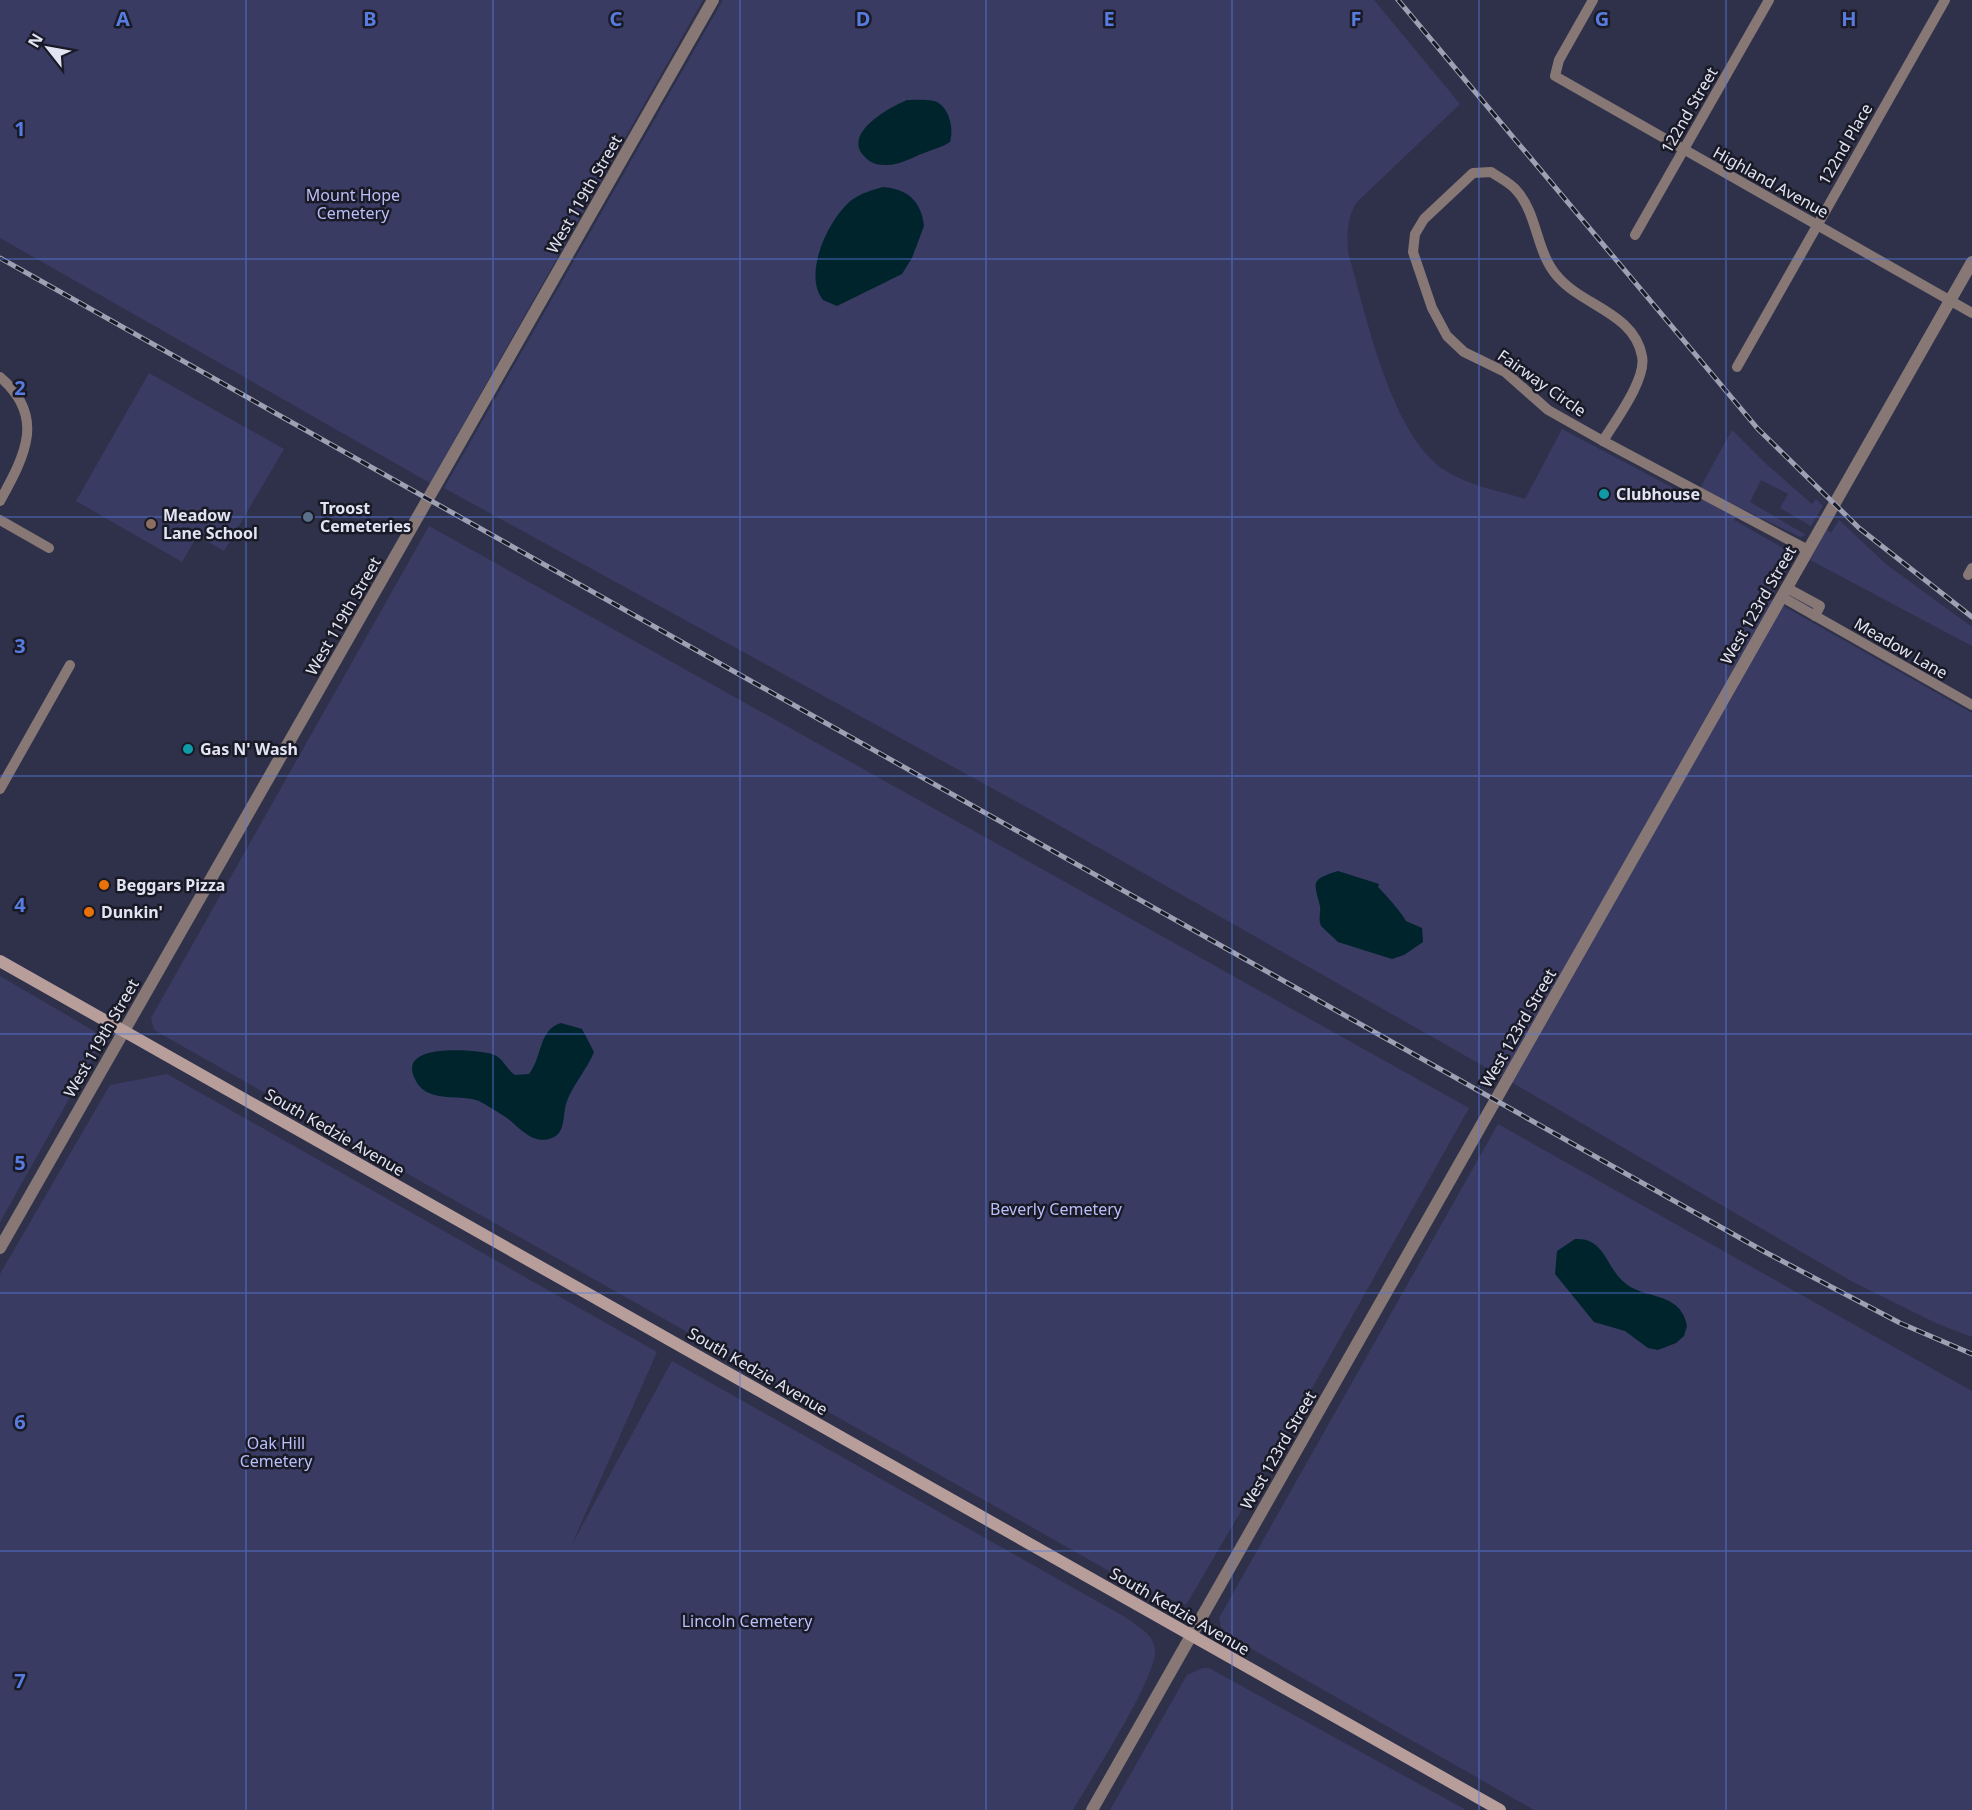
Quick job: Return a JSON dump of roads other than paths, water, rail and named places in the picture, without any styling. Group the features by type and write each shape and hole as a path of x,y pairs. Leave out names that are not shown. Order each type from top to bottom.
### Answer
{"main road":[{"name":"South Kedzie Avenue","path":"0,961 1500,1810"}],"street":[{"name":"West 119th Street","path":"0,1248 713,0"},
{"name":"Highland Avenue","path":"1593,0 1559,60 1556,76 1972,313"},
{"name":"122nd Street","path":"1635,235 1769,0"},
{"name":"122nd Place","path":"1737,367 1945,0"},
{"name":"Fairway Circle","path":"1603,441 1643,371 1639,343 1621,321 1580,296 1557,277 1542,253 1527,208 1518,191 1491,172 1473,173 1424,219 1414,234 1413,252 1440,324 1447,336 1464,352 1505,372 1548,410 1603,441 1808,550"},
{"name":"West 123rd Street","path":"1092,1810 1972,262"},
{"path":"0,377 13,390 24,409 27,424 26,447 0,501"},
{"path":"0,520 49,548"},
{"name":"Meadow Lane","path":"1784,592 1972,705"},
{"path":"0,789 70,665"}],"railway":[{"path":"1398,0 1758,429 1859,528 1972,617"},
{"path":"0,258 1765,1252 1900,1323 1972,1354"}],"place":[{"name":"Clubhouse","path":"1604,494"},
{"name":"Troost Cemeteries","path":"308,517"},
{"name":"Meadow Lane School","path":"151,524"},
{"name":"Gas N' Wash","path":"188,749"},
{"name":"Beggars Pizza","path":"104,885"},
{"name":"Dunkin'","path":"89,912"}],"park label":[{"name":"Mount Hope Cemetery","path":"353,204"},
{"name":"Beverly Cemetery","path":"1056,1209"},
{"name":"Oak Hill Cemetery","path":"276,1452"},
{"name":"Lincoln Cemetery","path":"747,1621"}]}
